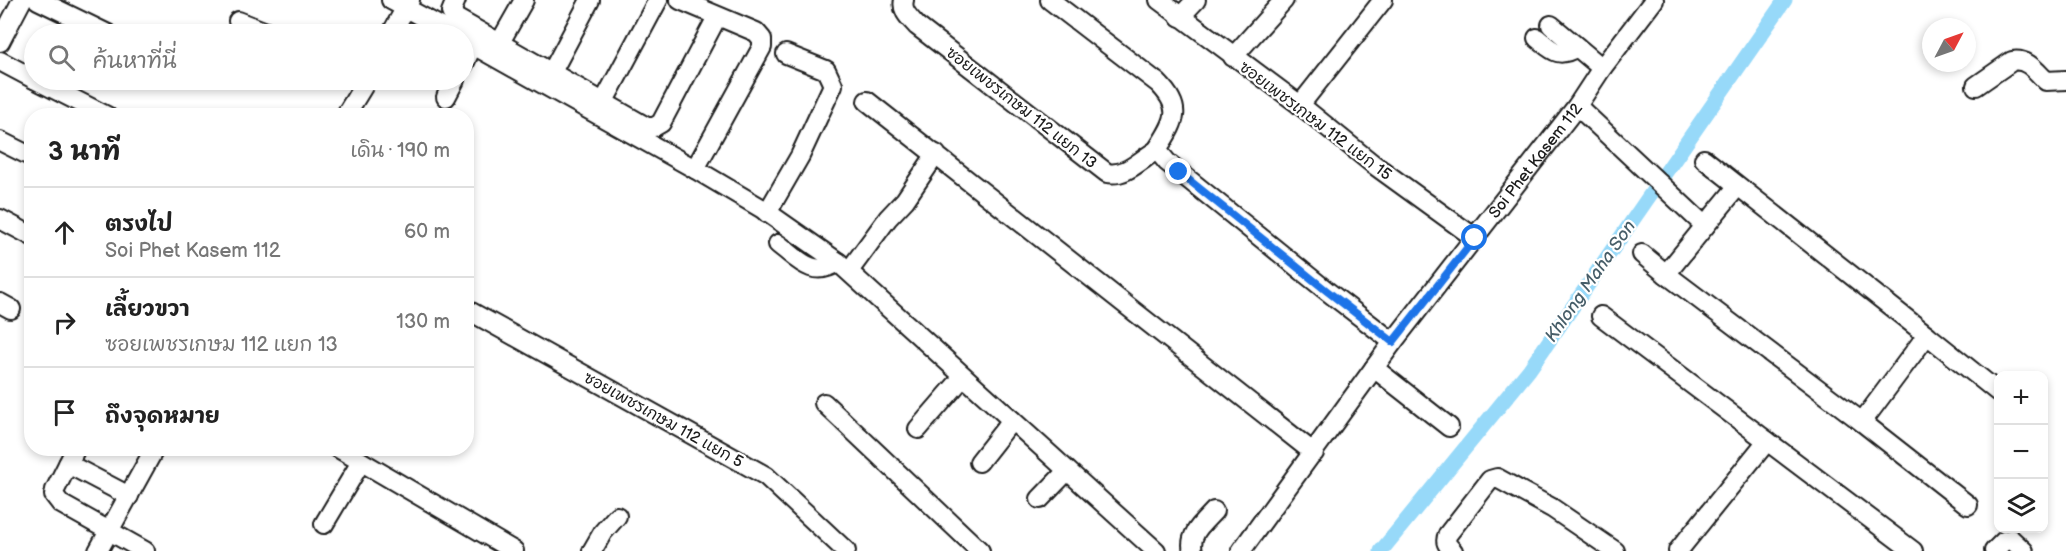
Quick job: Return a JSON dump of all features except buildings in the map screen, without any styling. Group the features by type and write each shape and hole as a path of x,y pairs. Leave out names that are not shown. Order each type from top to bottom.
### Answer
{"street":[{"path":"0,42 22,0"},
{"path":"38,0 87,24"},
{"path":"454,0 451,12 454,17 466,24"},
{"path":"499,44 524,0"},
{"path":"548,79 590,0"},
{"path":"603,103 658,0"},
{"path":"680,0 756,32 762,39 762,47 695,169"},
{"name":"ซอยเพชรเกษม 112 แยก 13","path":"904,0 906,14 917,26 1107,173 1115,175 1123,172 1156,150 1174,118 1175,107 1170,95 1050,0"},
{"name":"ซอยเพชรเกษม 112 แยก 15","path":"1159,0 1300,105 1373,164 1475,238"},
{"path":"1180,17 1196,0"},
{"path":"1233,57 1284,0"},
{"name":"Soi Phet Kasem 112","path":"1241,551 1393,342 1577,106 1602,68 1654,0"},
{"path":"1300,105 1378,2"},
{"path":"395,24 402,3 437,24"},
{"path":"474,46 603,103 647,127 654,127 661,123 717,17"},
{"path":"238,21 246,24"},
{"path":"1551,25 1602,68"},
{"path":"474,29 548,79 767,213 844,266 1156,551"},
{"path":"1537,38 1560,53 1567,53 1577,47"},
{"path":"767,213 800,156 833,85 826,70 786,54"},
{"path":"1976,86 2012,61 2019,60 2026,62 2046,81 2066,80"},
{"path":"0,61 24,73"},
{"path":"56,90 91,108"},
{"path":"350,108 361,90"},
{"path":"446,97 450,90"},
{"path":"867,101 1314,453"},
{"path":"1577,106 1705,226"},
{"path":"0,141 24,153"},
{"path":"1156,150 1167,162 1393,342"},
{"path":"778,244 807,266 817,270 844,266 905,200 936,154"},
{"path":"1704,159 1994,389"},
{"path":"1666,274 1737,187"},
{"path":"0,219 24,232"},
{"path":"1642,254 1968,505"},
{"name":"ซอยเพชรเกษม 112 แยก 5","path":"474,313 766,476 846,551"},
{"path":"1601,316 1913,551"},
{"path":"1862,422 1927,335"},
{"path":"1374,368 1449,427"},
{"path":"918,429 963,377"},
{"path":"824,403 980,551"},
{"path":"979,462 1012,420"},
{"path":"1678,551 1767,441"},
{"path":"129,496 72,456 54,490 54,495 61,504 145,551"},
{"path":"98,551 151,456"},
{"path":"351,456 514,551"},
{"path":"324,524 361,462"},
{"path":"1040,499 1067,471"},
{"path":"1453,551 1447,546 1445,539 1448,534 1490,480 1497,478 1552,508 1615,551"},
{"path":"1193,551 1192,540 1196,532 1214,511"},
{"path":"592,551 603,532 617,516"},
{"path":"1994,551 2004,541 2011,539 2024,551"}],"waterway":[{"name":"Khlong Maha Son","path":"1381,551 1529,370 1785,0"}],"route":[{"path":"1179,172 1393,342 1475,238"}]}
